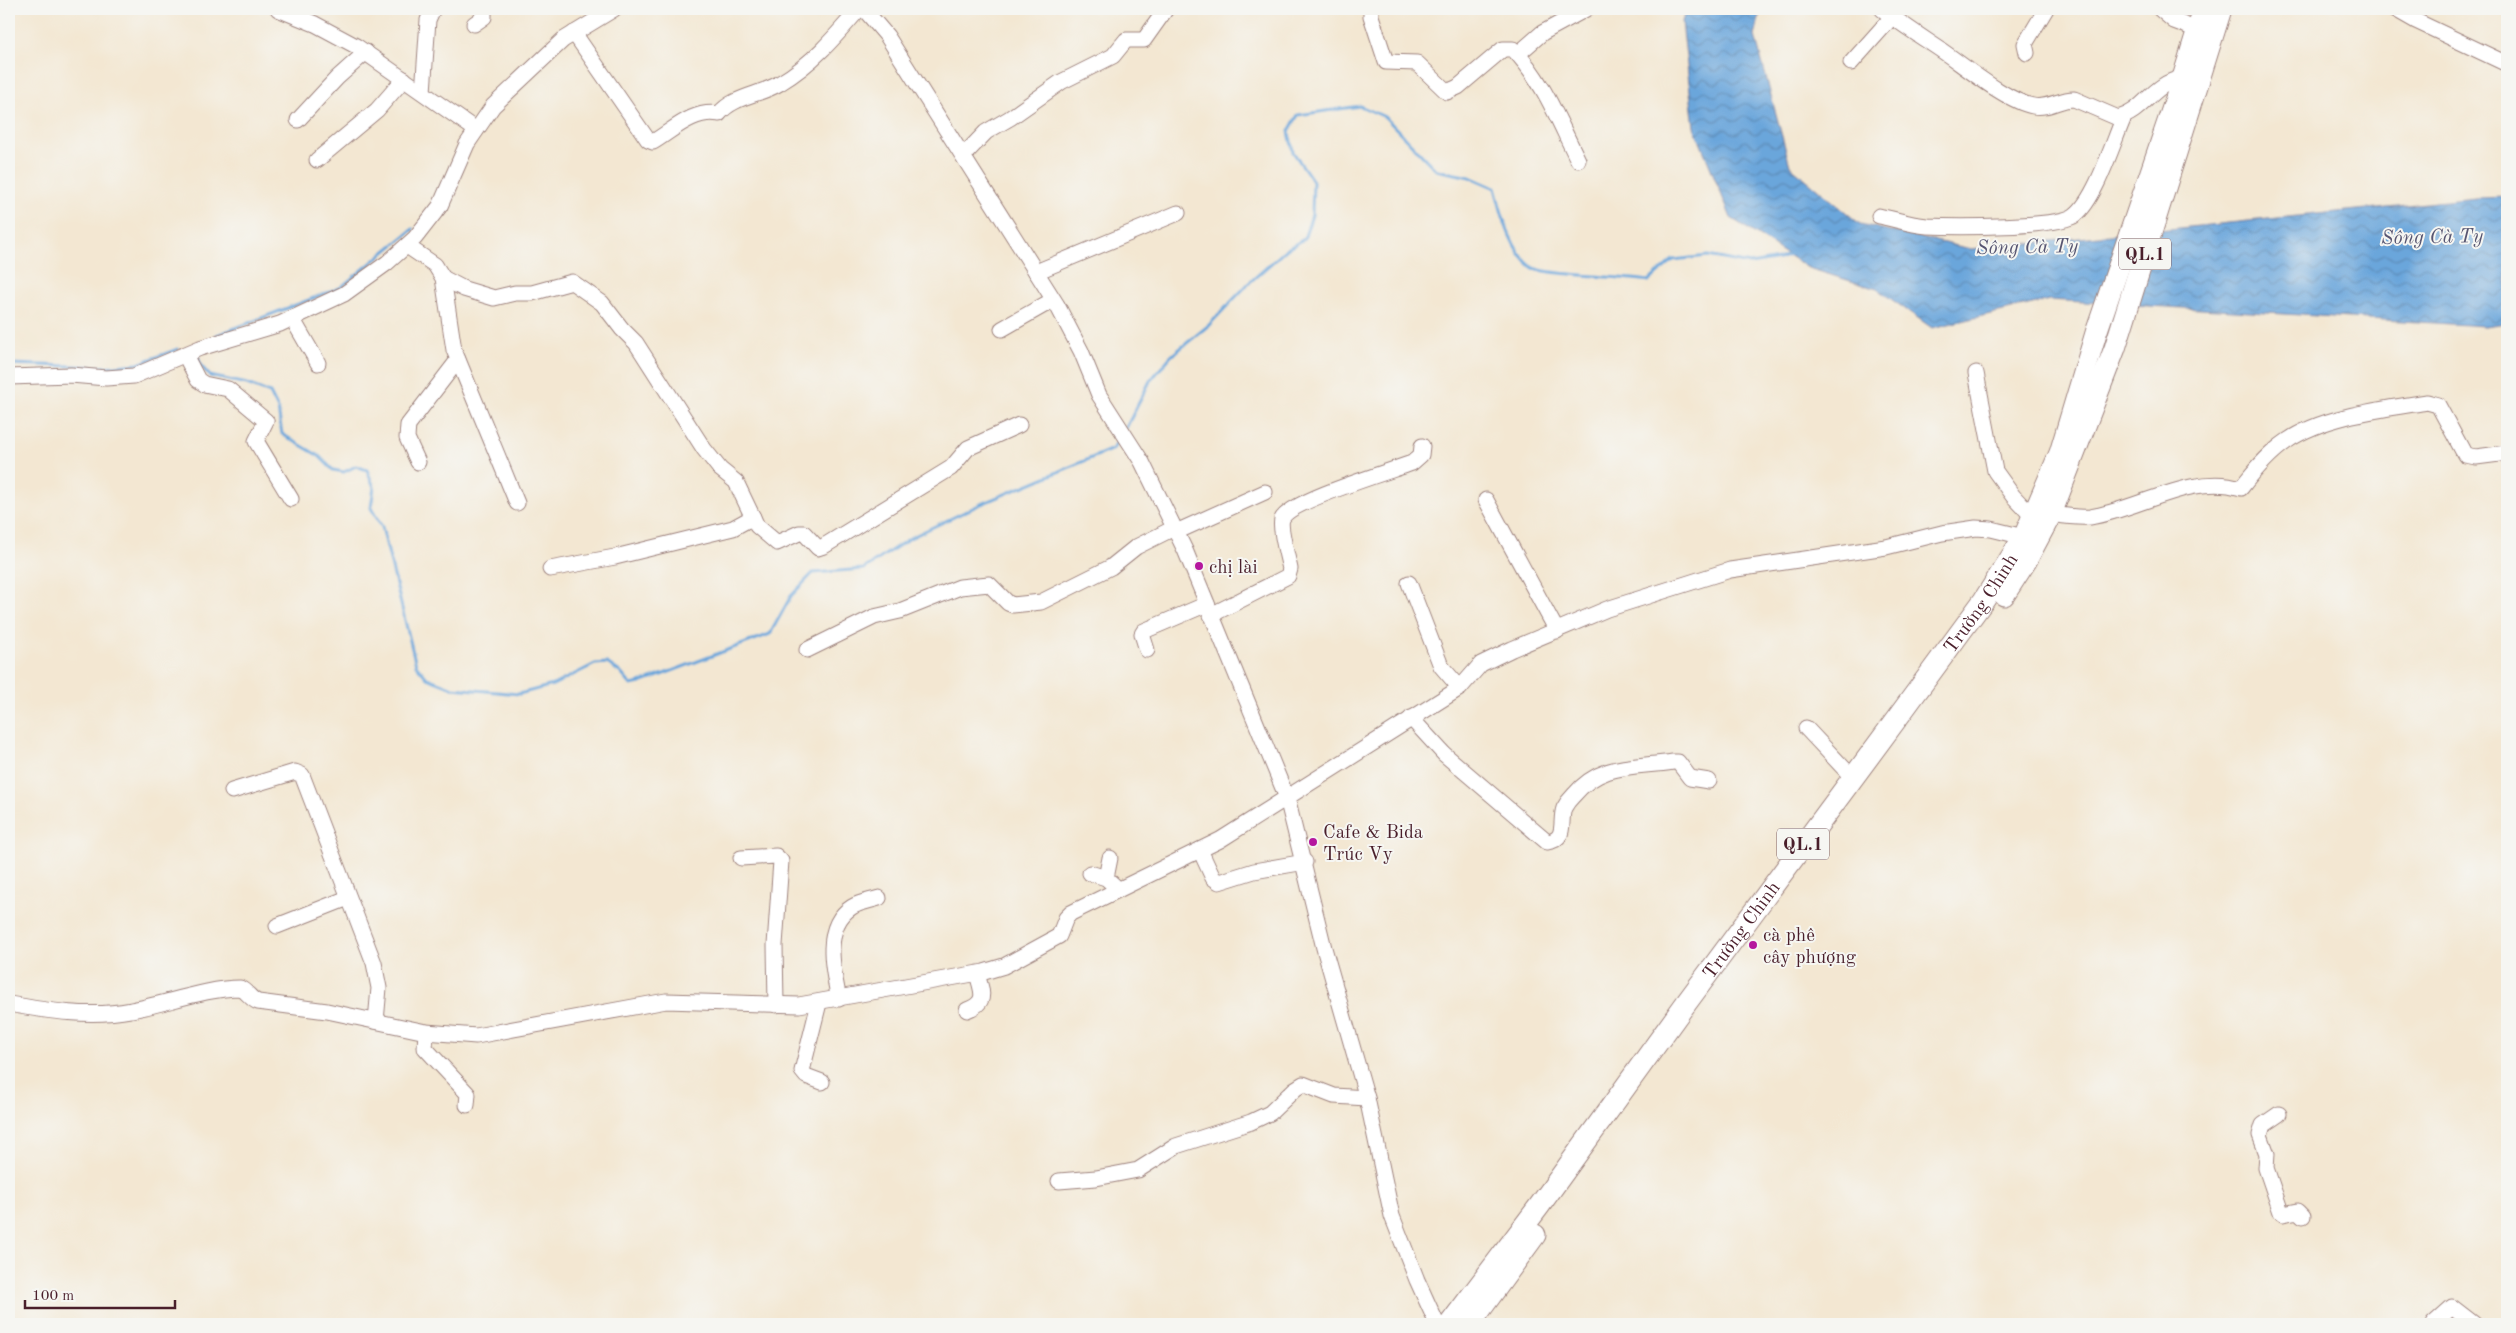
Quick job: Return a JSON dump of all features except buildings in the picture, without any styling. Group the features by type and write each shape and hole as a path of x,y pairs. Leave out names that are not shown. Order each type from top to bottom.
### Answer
{"highway":[{"name":"QL.1","path":"2164,160 2183,78 2204,9"},
{"name":"QL.1","path":"2164,160 2221,9"},
{"name":"Trường Chinh","path":"1470,1324 1733,960 1993,611 2026,561 2042,516 2096,333 2164,160"},
{"name":"Trường Chinh","path":"1450,1324 1545,1199 1984,600 2024,537 2042,516 2115,348 2164,160"}],"street":[{"path":"278,9 321,27 366,52 470,126"},
{"path":"423,92 428,20 433,9"},
{"path":"474,24 484,17 484,9"},
{"path":"9,377 71,375 106,378 128,376 292,318 344,294 378,271 408,246 440,206 470,126 553,49 574,33 614,9"},
{"path":"574,33 650,142 700,113 719,114 731,102 759,94 779,84 810,63 859,9"},
{"path":"864,9 887,36 964,154 1053,300 1082,351 1099,395 1142,462 1175,530 1287,798 1305,862 1324,948 1367,1098 1394,1222 1416,1280 1438,1324"},
{"path":"964,154 986,132 1010,118 1061,82 1113,56 1126,40 1144,40 1166,9"},
{"path":"1371,9 1371,16 1386,62 1417,63 1448,92 1458,87 1504,48 1510,47 1518,54 1544,93 1578,160"},
{"path":"1518,54 1542,33 1586,9"},
{"path":"2027,53 2025,44 2046,9"},
{"path":"2160,9 2174,21 2198,30"},
{"path":"2395,9 2419,15 2507,64"},
{"path":"1851,63 1887,13 1920,38 2020,102 2042,107 2066,99 2074,99 2089,104 2113,117 2124,117 2130,114 2163,84 2183,78"},
{"path":"298,120 337,78 366,52"},
{"path":"317,160 377,110 404,79"},
{"path":"1879,216 1926,226 2038,224 2066,220 2081,209 2091,196 2124,117"},
{"path":"1036,272 1178,213"},
{"path":"408,246 435,265 443,278 458,360 517,503"},
{"path":"443,278 464,289 494,298 542,290 572,282 602,303 622,329 636,343 704,449 720,469 736,482 757,526 777,543 799,532 804,533 818,548 824,546 951,468 968,448 1020,425"},
{"path":"1002,329 1053,300"},
{"path":"292,318 318,363"},
{"path":"185,355 198,380 204,384 228,389 266,421 256,441 291,499"},
{"path":"418,462 406,438 408,425 458,360"},
{"path":"1976,373 1995,471 2013,496 2042,516 2090,517 2130,507 2154,497 2187,488 2228,484 2241,488 2273,452 2288,440 2337,420 2427,402 2438,405 2465,454 2476,458 2507,453"},
{"path":"1147,650 1142,634 1144,631 1209,609 1288,576 1290,569 1281,522 1285,515 1316,497 1412,463 1421,455 1422,446"},
{"path":"807,650 874,617 900,611 960,587 989,584 1008,603 1013,605 1041,602 1112,567 1136,548 1265,492"},
{"path":"1486,500 1557,631"},
{"path":"550,569 615,557 733,528 753,517"},
{"path":"9,1004 52,1012 98,1013 129,1011 240,988 247,991 250,998 258,1002 376,1021 426,1032 476,1036 666,1001 776,1005 818,1002 977,974 1000,968 1055,939 1060,935 1068,915 1200,850 1287,798 1460,688 1482,664 1607,609 1730,570 1886,547 1942,533 1976,528 1991,529 2024,537"},
{"path":"1410,583 1441,666 1460,688"},
{"path":"1411,718 1444,754 1547,842 1554,840 1561,834 1564,808 1574,795 1592,777 1604,771 1678,762 1690,778 1709,781"},
{"path":"1806,728 1852,778"},
{"path":"232,791 295,772 302,775 378,978 376,1021"},
{"path":"1200,850 1213,878 1219,882 1254,871 1305,862"},
{"path":"741,858 776,856 781,861 775,944 776,1005"},
{"path":"1106,878 1110,858"},
{"path":"1090,873 1106,878 1118,889"},
{"path":"277,926 348,898"},
{"path":"839,999 832,964 834,937 837,929 841,920 852,907 878,898"},
{"path":"967,1010 977,1006 981,1000 982,995 977,974"},
{"path":"818,1002 802,1071 806,1076 822,1082"},
{"path":"426,1032 425,1048 468,1094 467,1105"},
{"path":"1059,1181 1096,1178 1138,1170 1176,1146 1244,1124 1270,1113 1295,1089 1303,1084 1334,1096 1367,1098"},
{"path":"2279,1114 2263,1125 2260,1132 2261,1141 2267,1154 2266,1168 2281,1212 2286,1214 2298,1211 2303,1216"},
{"path":"2433,1324 2452,1307 2474,1324"}],"water":[{"name":"Sông Cà Ty","path":"1686,9 1761,9 1755,36 1790,166 1860,224 1971,249 2476,198 2507,197 2507,323 2485,326 2049,300 1932,328 1877,289 1808,268 1731,218 1694,127 1682,22"}],"waterway":[{"path":"1126,428 1150,381 1171,356 1209,325 1250,282 1287,249 1304,239 1312,215 1313,181 1293,152 1289,131 1298,115 1360,106 1385,117 1436,170 1470,177 1495,188 1512,241 1524,259 1532,267 1539,270 1649,281 1673,260 1708,256 1750,264 1779,259 1791,254"},
{"path":"217,335 340,288 413,229"},
{"path":"9,364 103,367 138,364 178,349"},
{"path":"197,354 201,366 210,376 247,384 270,393 278,409 282,434 319,456 333,470 344,472 356,466 367,470 374,487 371,508 382,527 416,665 427,678 453,688 519,694 553,685 595,664 607,663 620,672 631,685 640,683 770,634 791,596 813,573 864,569 910,538 981,504 1113,449 1120,437"}],"place":[{"name":"chị lài","path":"1199,566"},
{"name":"Cafe & Bida Trúc Vy","path":"1313,842"},
{"name":"cà phê cây phượng","path":"1753,945"}]}
